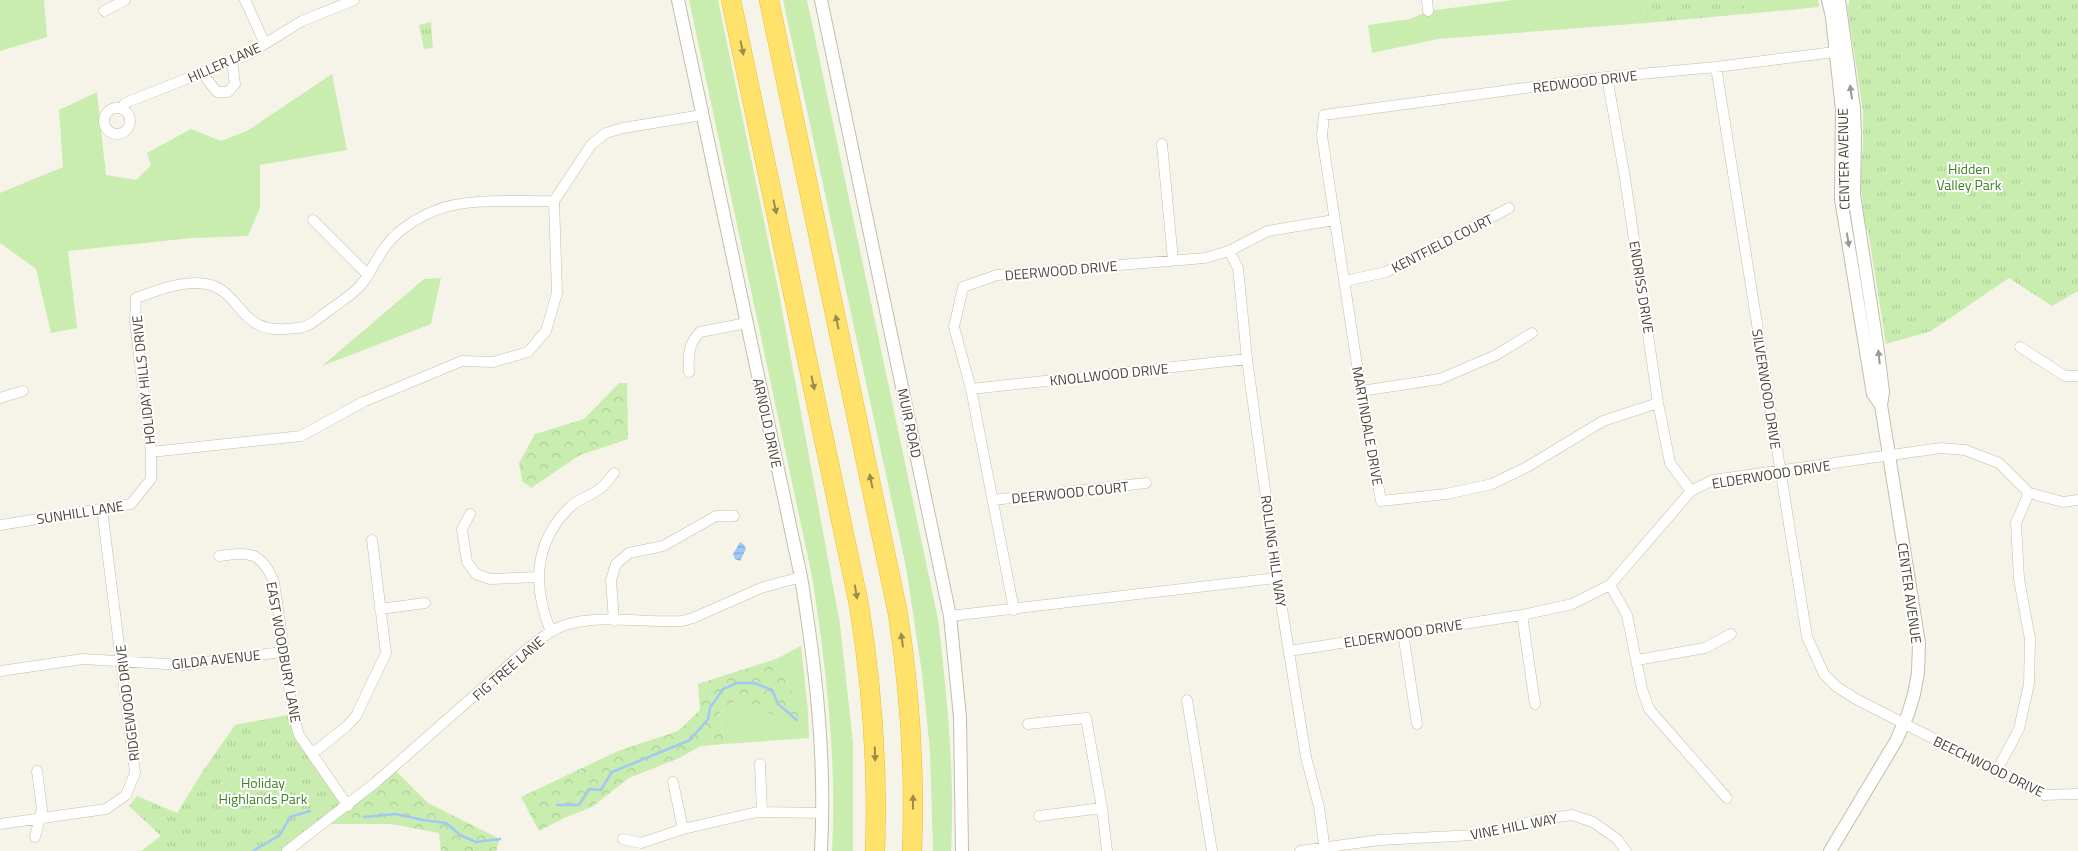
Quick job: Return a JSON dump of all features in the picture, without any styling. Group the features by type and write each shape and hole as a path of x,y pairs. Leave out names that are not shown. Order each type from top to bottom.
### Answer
{"highway":[{"path":"731,0 859,605 868,666 873,721 874,847"},
{"path":"769,0 896,607 910,724 913,779 912,851"}],"street":[{"path":"104,11 125,0"},
{"path":"245,0 265,44"},
{"name":"HILLER LANE","path":"122,109 125,104 247,55 302,21 354,0"},
{"name":"ARNOLD DRIVE","path":"678,0 801,577 822,736 822,851"},
{"name":"MUIR ROAD","path":"821,0 950,616 960,717 962,851"},
{"name":"CENTER AVENUE","path":"1828,0 1854,117 1854,195 1877,344 1883,392 1881,405 1919,643 1918,673 1914,694 1896,741 1830,851"},
{"name":"CENTER AVENUE","path":"1839,0 1841,52"},
{"name":"REDWOOD DRIVE","path":"1324,115 1607,77 1716,67 1841,52"},
{"path":"202,73 216,92 228,92 235,84 232,61"},
{"name":"SILVERWOOD DRIVE","path":"1716,67 1807,637 1824,674 1837,687 1903,724"},
{"name":"ENDRISS DRIVE","path":"1607,77 1645,302 1658,403 1670,463 1691,491"},
{"path":"554,201 591,145 606,133 623,128 702,115"},
{"name":"MARTINDALE DRIVE","path":"1324,115 1322,136 1334,220 1361,391 1382,501 1446,494 1492,484 1527,467 1603,421 1658,403"},
{"path":"1162,144 1173,260"},
{"name":"HOLIDAY HILLS DRIVE","path":"554,201 557,293 546,330 528,352 494,362 462,361 363,402 301,436 151,452 135,322 136,298 167,287 206,284 225,292 246,316 257,325 270,330 304,327 360,286 385,247 399,232 435,210 462,203 554,201"},
{"name":"KENTFIELD COURT","path":"1345,281 1386,272 1509,208"},
{"path":"313,220 368,275"},
{"name":"DEERWOOD DRIVE","path":"1014,610 971,389 954,327 964,287 997,275 1205,258 1229,251 1268,231 1334,220"},
{"name":"ROLLING HILL WAY","path":"1229,251 1238,268 1247,359 1277,578 1306,757 1319,807 1325,849"},
{"path":"689,372 688,355 690,345 700,332 747,323"},
{"path":"1361,391 1440,379 1496,355 1532,333"},
{"path":"2020,347 2065,376 2078,376"},
{"name":"KNOLLWOOD DRIVE","path":"971,389 1247,359"},
{"path":"0,398 23,391"},
{"name":"ELDERWOOD DRIVE","path":"1289,652 1403,632 1522,616 1572,604 1610,585 1691,491 1713,480 1781,472 1941,448 1965,450 1999,463 2029,493"},
{"name":"SUNHILL LANE","path":"0,525 131,504 151,479 151,452"},
{"path":"551,632 541,609 538,577 544,545 553,527 569,507 582,497 600,489 614,473"},
{"name":"DEERWOOD COURT","path":"993,500 1146,483"},
{"path":"1996,772 2019,729 2029,684 2030,639 2019,579 2016,524 2029,493 2063,502 2078,500"},
{"name":"RIDGEWOOD DRIVE","path":"0,824 106,809 126,794 135,773 102,509"},
{"path":"470,514 462,529 467,562 476,574 490,579 538,577"},
{"path":"614,621 611,580 616,564 629,553 663,546 716,516 734,516"},
{"path":"312,754 347,726 356,716 386,653 372,540"},
{"name":"EAST WOODBURY LANE","path":"219,556 239,553 254,555 267,564 274,582 282,652 292,714 299,735 348,806"},
{"name":"FIG TREE LANE","path":"287,851 348,806 526,650 551,632 563,626 582,621 682,621 761,588 801,577"},
{"path":"950,616 1277,578"},
{"path":"1610,585 1627,615 1642,689 1649,709 1727,798"},
{"path":"380,609 426,603"},
{"path":"1522,616 1534,704"},
{"path":"1403,632 1417,724"},
{"path":"1637,660 1706,648 1731,634"},
{"name":"GILDA AVENUE","path":"0,671 83,659 182,665 282,652"},
{"path":"1187,700 1212,851"},
{"path":"1028,724 1086,718 1102,808 1107,851"},
{"name":"BEECHWOOD DRIVE","path":"1903,724 2044,795 2078,794"},
{"path":"760,764 762,812"},
{"path":"35,837 42,809 37,770"},
{"path":"674,782 683,829"},
{"path":"1040,816 1102,808"},
{"path":"623,839 641,842 683,829 762,812 822,813"},
{"name":"VINE HILL WAY","path":"1300,851 1379,840 1474,835 1544,819 1572,815 1594,822 1617,839 1626,851"}],"green space":[{"path":"0,0 44,0 47,37 0,51"},
{"path":"689,0 718,0 778,288 840,624 853,743 853,851 832,851 832,748 822,644 812,576"},
{"path":"783,0 807,0 938,619 951,764 951,851 933,851 930,751 922,673 906,567"},
{"path":"1513,0 1642,0 1645,23 1438,39 1372,53 1368,25 1410,19 1428,11"},
{"path":"1642,0 1743,0 1745,14 1645,23"},
{"path":"1743,0 1818,0 1819,7 1745,14"},
{"name":"Hidden Valley Park","path":"1849,0 2078,0 2078,291 2052,306 2009,278 1931,331 1886,344 1868,230 1865,228 1860,176 1863,146 1863,111 1847,5"},
{"path":"431,22 433,48 424,49 419,25"},
{"path":"332,74 347,150 260,165 260,208 248,236 192,238 68,251 77,328 51,333 36,269 0,243 0,193 63,167 59,110 97,92 106,175 136,180 151,165 147,153 191,129 221,141 247,131"},
{"path":"441,278 431,324 322,366 424,279"},
{"path":"619,383 627,383 628,439 580,455 531,488 522,481 519,463 535,434 584,419"},
{"path":"801,646 809,738 725,744 719,713 740,697 756,705 802,712 776,659"},
{"path":"776,659 802,712 793,726 740,697 719,713 725,744 701,746 679,758 629,778 592,807 564,818 539,831 521,797 618,751 678,731 700,710 698,684"},
{"name":"Holiday Highlands Park","path":"293,714 299,735 348,806 287,851 141,851 161,836 129,806 137,796 177,813 235,725"},
{"path":"393,768 428,803 500,839 496,851 441,851 439,833 391,824 323,824 233,851 348,806"}],"water":[{"path":"740,542 746,549 740,561 735,559 733,554"}],"waterway":[{"path":"557,805 579,805 589,789 601,790 612,772 690,740 708,719 710,708 723,689 737,683 754,683 772,690 778,704 797,720"},
{"path":"253,851 280,835 290,817 310,811"},
{"path":"364,817 396,814 446,823 460,835 476,842 500,839"}]}
